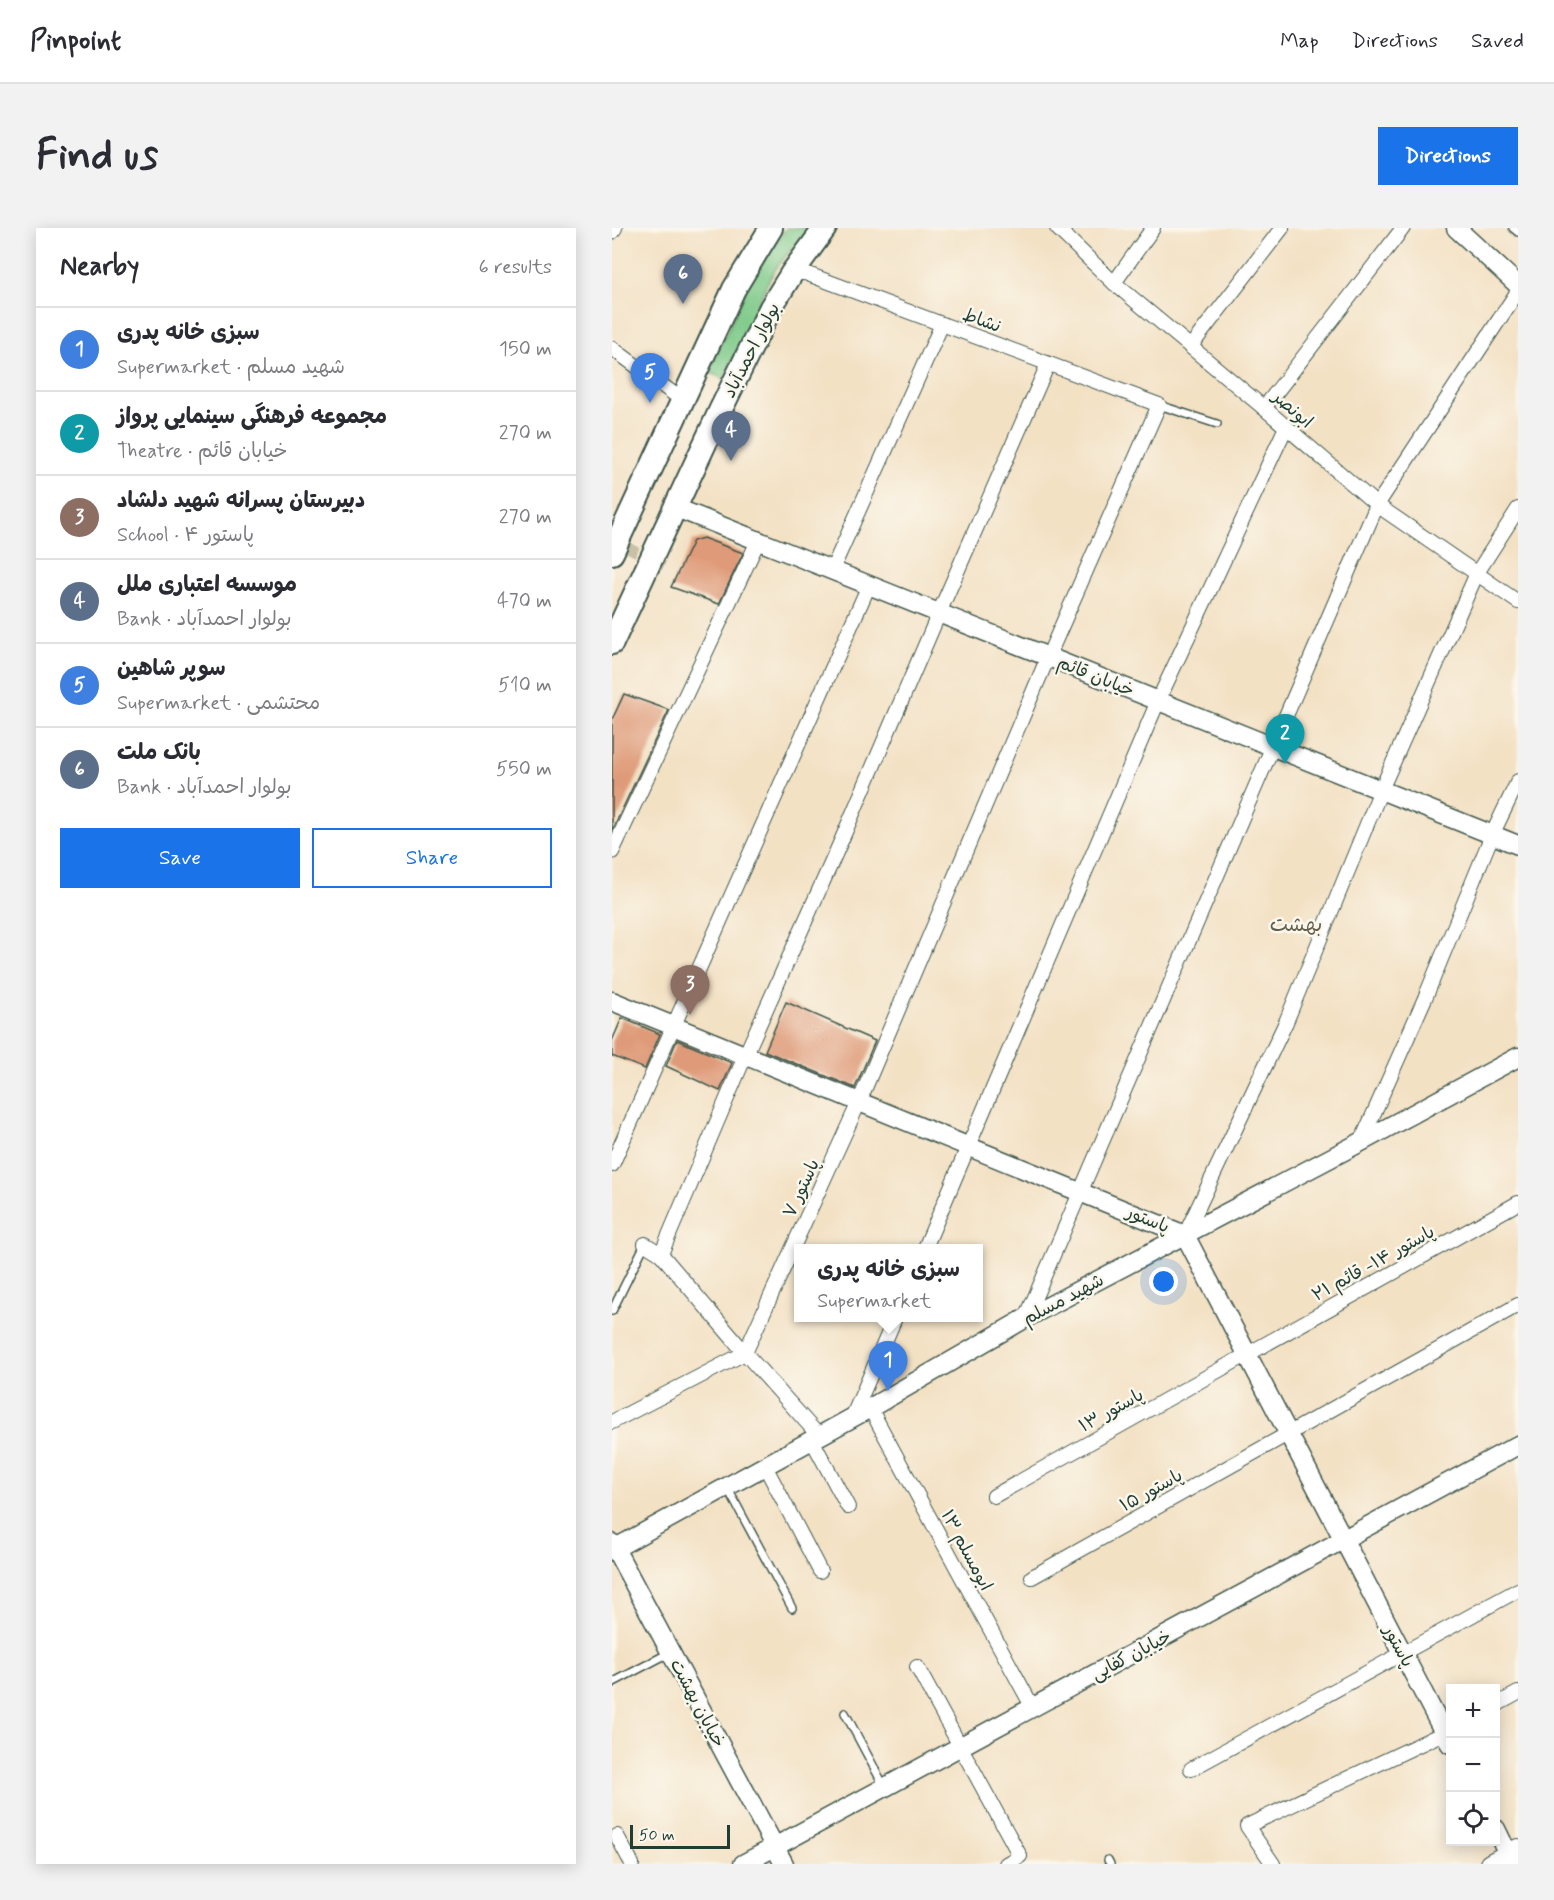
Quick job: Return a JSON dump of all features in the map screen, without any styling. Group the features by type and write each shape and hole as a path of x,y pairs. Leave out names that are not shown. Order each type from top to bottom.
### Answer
{"main road":[{"path":"612,553 734,289 771,228"},
{"name":"بولوار احمدآباد","path":"612,643 674,507 771,307 792,273 825,228"},
{"path":"1490,1864 1515,1852"}],"street":[{"path":"612,232 615,228"},
{"name":"ابونصر","path":"1057,228 1114,283 1377,505 1518,602"},
{"path":"1114,283 1153,228"},
{"path":"1191,346 1282,228"},
{"path":"1264,408 1403,228"},
{"path":"1456,228 1518,285"},
{"name":"نشاط","path":"792,273 805,273 1158,405"},
{"path":"1026,1318 1377,505 1518,291"},
{"path":"832,570 942,324"},
{"path":"612,348 682,400"},
{"path":"661,1254 745,1056 843,839 1048,364"},
{"name":"پاستور ۷","path":"795,1244 860,1102 1047,657 1158,405"},
{"path":"927,1244 1158,701 1286,428"},
{"name":"خیابان قائم","path":"674,507 1518,845"},
{"path":"1185,1235 1286,1022 1382,790 1477,573 1518,509"},
{"path":"612,852 758,541"},
{"path":"612,1165 869,585"},
{"path":"1361,1142 1425,998 1492,835 1518,781"},
{"name":"پاستور","path":"612,1001 1185,1235 1403,1653 1446,1731"},
{"name":"شهید مسلم","path":"613,1547 852,1418 1026,1318 1361,1142 1518,1056"},
{"name":"پاستور ۱۴- قائم ۲۱","path":"1246,1354 1518,1203"},
{"path":"645,1244 661,1254 815,1438 848,1508"},
{"name":"پاستور ۷","path":"745,1353 794,1246"},
{"name":"پاستور ۱۵","path":"1032,1576 1518,1305"},
{"path":"852,1418 893,1322"},
{"path":"612,1422 745,1353"},
{"name":"پاستور ۱۳","path":"994,1496 1246,1354"},
{"name":"ابومسلم ۱۳","path":"870,1408 1032,1708"},
{"name":"خیابان کفایی","path":"743,1864 1518,1445"},
{"path":"765,1466 820,1571"},
{"name":"خیابان بهشت","path":"613,1547 784,1864"},
{"path":"1191,1769 1518,1590"},
{"path":"917,1667 1020,1856 1006,1864"},
{"path":"1500,1703 1518,1693"},
{"path":"1273,1864 1247,1826 1446,1737"},
{"path":"1500,1834 1515,1852"},
{"path":"617,1836 632,1864"}],"lane":[{"path":"1514,228 1518,232"},
{"path":"1158,405 1217,424"},
{"path":"612,1311 645,1244"},
{"path":"727,1487 792,1608"},
{"path":"612,1683 671,1652"},
{"path":"845,1713 885,1788"}],"green space":[{"path":"786,228 810,228 777,267 767,284 724,379 708,372 752,277"}],"building":[{"path":"703,538 743,553 719,604 671,587 693,541"},
{"path":"624,694 669,710 612,831 612,720"},
{"path":"786,1002 875,1041 855,1088 765,1051"},
{"path":"622,1018 660,1034 645,1069 612,1056 612,1041"},
{"path":"677,1040 732,1063 720,1091 666,1066"}],"tunnel":[{"path":"615,541 664,566"}],"place":[{"name":"بانک ملت","path":"683,304"},
{"name":"سوپر شاهین","path":"650,403"},
{"name":"موسسه اعتباری ملل","path":"731,461"},
{"name":"مجموعه فرهنگی سینمایی پرواز","path":"1285,764"},
{"name":"دبیرستان پسرانه شهید دلشاد","path":"690,1015"},
{"name":"سبزی خانه پدری","path":"888,1391"}],"district":[{"name":"بهشت","path":"1296,924"}]}
